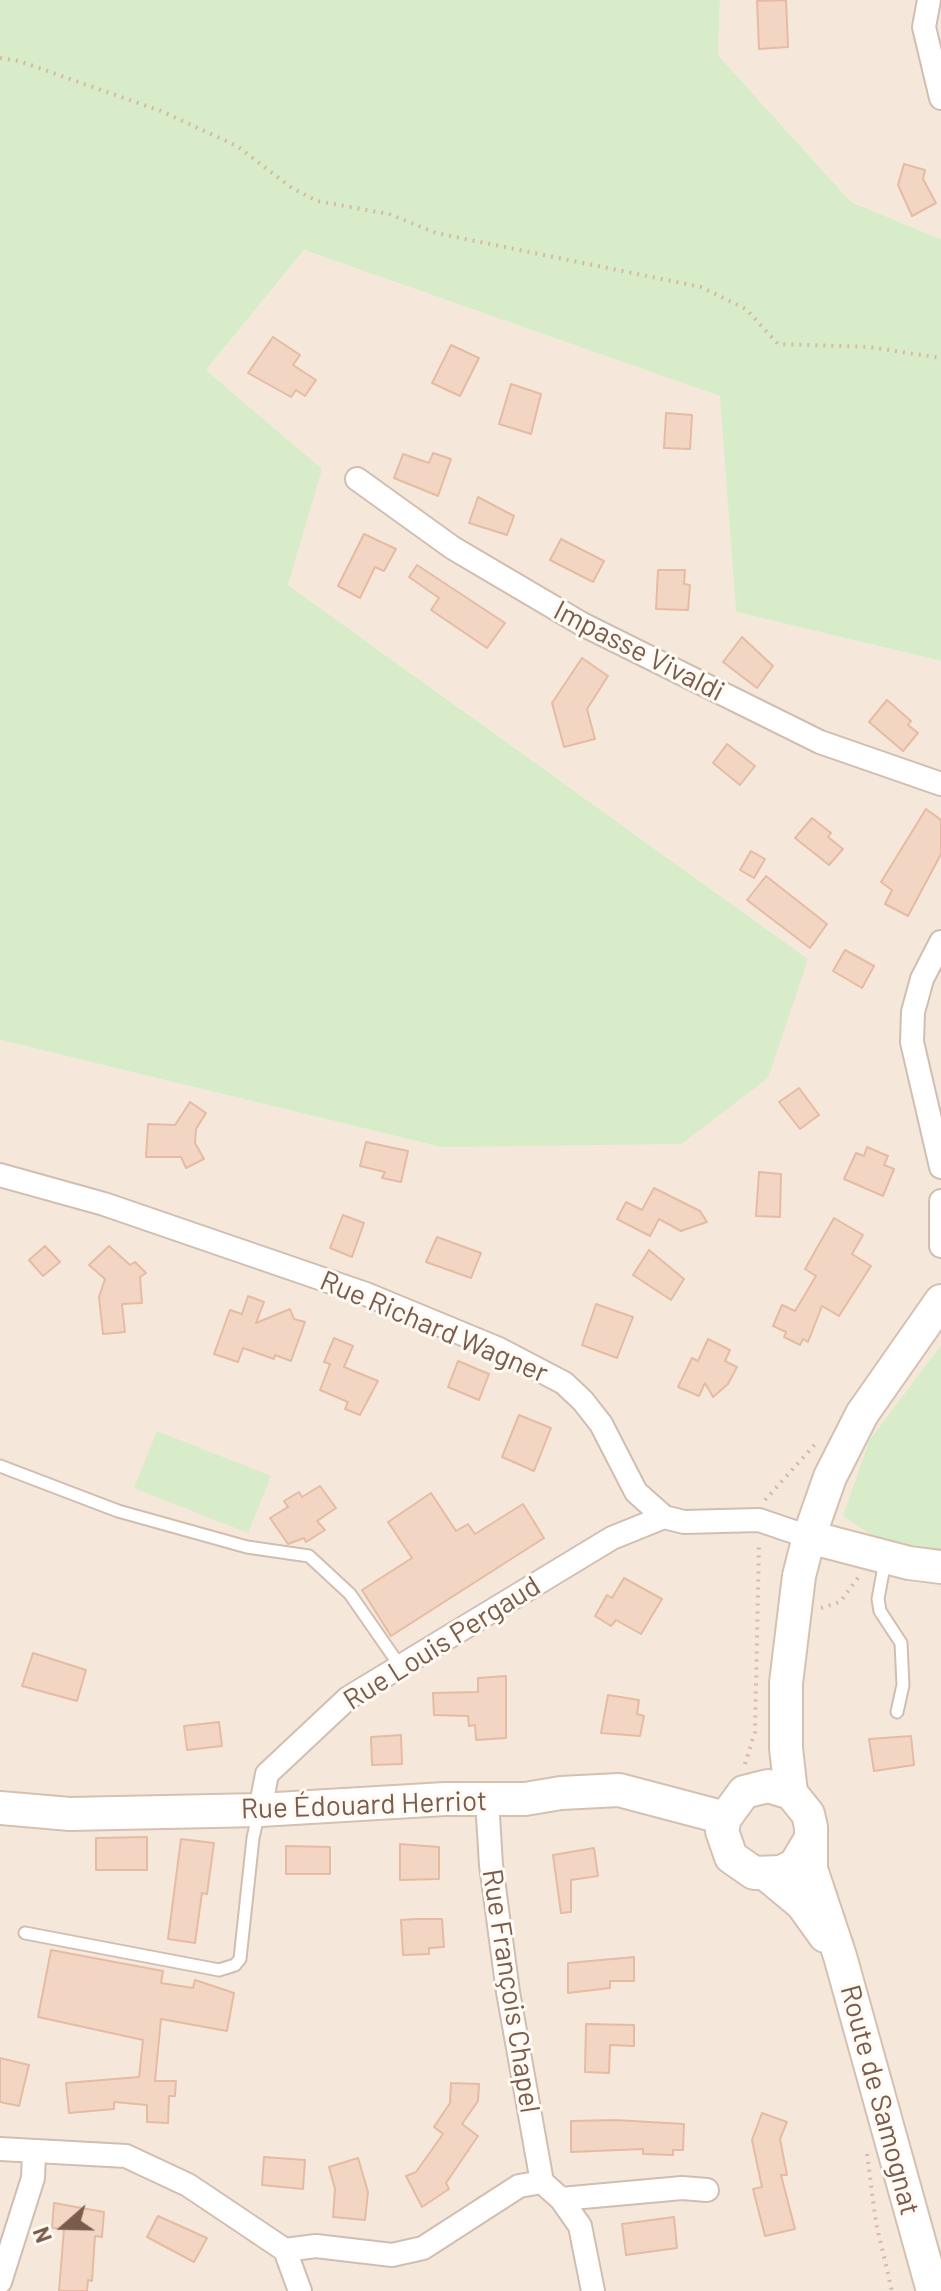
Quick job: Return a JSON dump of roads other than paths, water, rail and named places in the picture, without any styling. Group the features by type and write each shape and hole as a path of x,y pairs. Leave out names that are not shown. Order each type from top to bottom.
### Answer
{"main road":[{"path":"786,1683 759,1773 729,1808 722,1831 731,1857 754,1873 767,1875 795,1865 810,1840 808,1814 791,1793 786,1748 786,1683 799,1576 809,1537 830,1477 862,1414 941,1301"},
{"path":"809,1537 886,1557 941,1567"},
{"path":"744,1792 768,1786 791,1793"},
{"name":"Rue Édouard Herriot","path":"0,1808 70,1814 260,1810 487,1800 619,1790 725,1818"},
{"name":"Route de Samognat","path":"810,1840 811,1869 840,1956 933,2291"},
{"name":"Route de Samognat","path":"767,1875 802,1904 840,1956"}],"street":[{"path":"929,0 924,27 941,98"},
{"name":"Impasse Vivaldi","path":"357,479 453,548 582,624 820,742 941,784"},
{"path":"941,942 922,979 913,1012 912,1042 941,1167"},
{"name":"Rue Richard Wagner","path":"0,1175 104,1204 366,1294 541,1369 564,1383 583,1401 601,1424 636,1492 664,1517"},
{"path":"941,1201 941,1246"},
{"path":"664,1517 684,1522 759,1520 809,1537"},
{"name":"Rue Louis Pergaud","path":"260,1810 264,1782 282,1758 348,1698 612,1538 664,1517"},
{"name":"Rue François Chapel","path":"487,1800 491,1865 508,1992 542,2182"},
{"path":"0,2149 126,2156 188,2185 285,2250 300,2291"},
{"path":"0,2282 33,2178 34,2153"},
{"path":"285,2250 316,2246 392,2255 423,2248 519,2186 542,2182 561,2199 580,2226 593,2291"},
{"path":"561,2199 682,2188 707,2190"}],"lane":[{"path":"0,1466 118,1511 247,1547 309,1556 350,1594 400,1666"},
{"path":"886,1557 878,1599 880,1611 901,1643 903,1685 897,1712"},
{"path":"25,1933 219,1970 235,1965 240,1959 253,1838 260,1810"}]}
